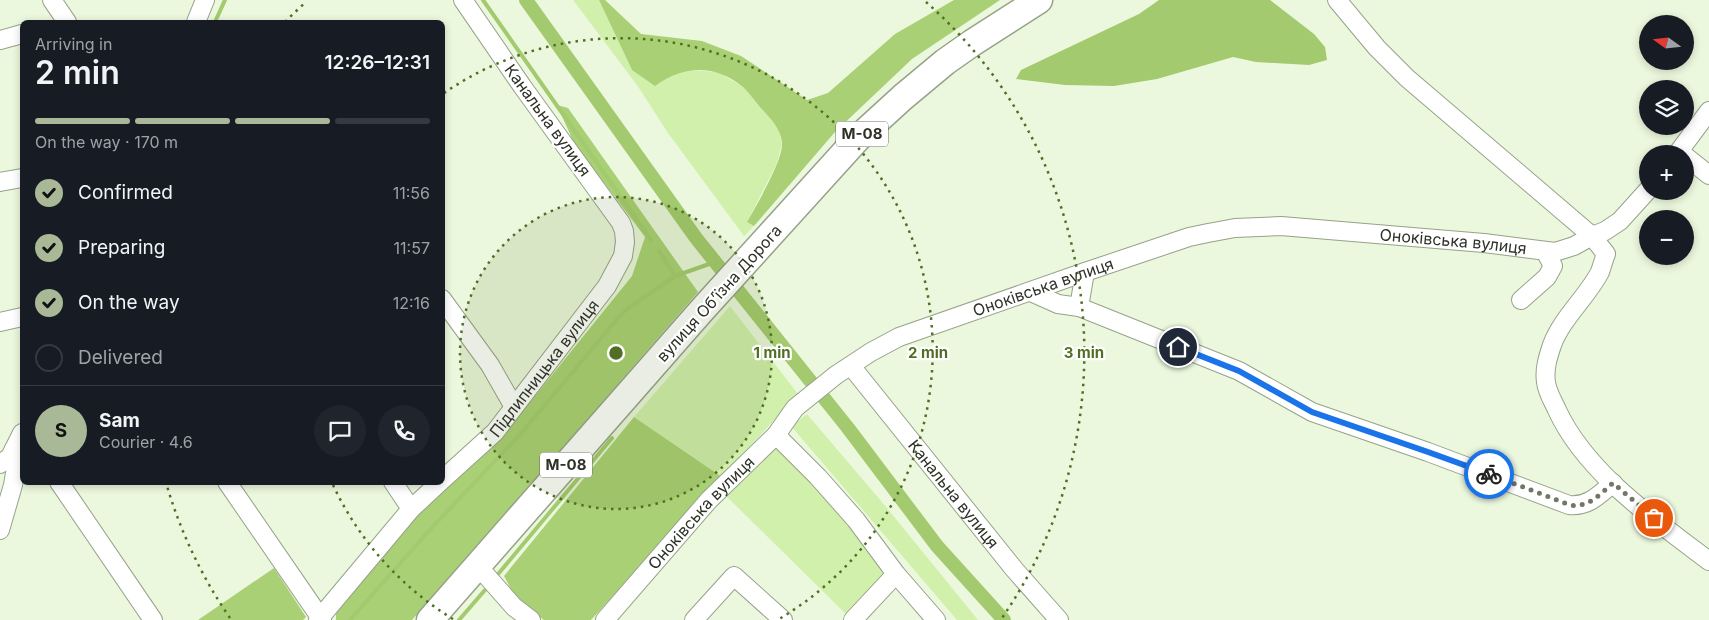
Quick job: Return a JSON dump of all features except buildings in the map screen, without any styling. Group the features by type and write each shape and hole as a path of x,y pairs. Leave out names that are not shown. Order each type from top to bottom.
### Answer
{"highway":[{"name":"вулиця Обʼїзна Дорога","path":"430,620 702,310 857,139 903,97 972,43 1039,0"}],"street":[{"path":"52,0 66,20"},
{"path":"197,20 205,0"},
{"name":"Канальна вулиця","path":"463,0 522,86 621,223 625,242"},
{"path":"1337,0 1377,48 1400,72 1592,236 1606,254 1600,272 1556,335 1545,369 1546,383 1563,424 1578,448 1613,483 1667,530 1709,561"},
{"path":"0,40 20,35"},
{"path":"1687,145 1709,111"},
{"path":"1694,164 1709,175"},
{"path":"0,182 20,178"},
{"name":"Оноківська вулиця","path":"605,620 710,500 776,434 795,408 871,352 899,337 1189,237 1235,228 1281,226 1383,234 1555,252 1564,250 1605,231 1620,221 1639,200"},
{"name":"Підлипницька вулиця","path":"445,477 495,432 607,286 623,256 625,242"},
{"path":"1521,300 1547,277 1553,266 1545,251"},
{"path":"1079,307 1086,272"},
{"path":"1031,292 1058,304 1079,307 1239,371 1312,412 1428,452 1570,505 1579,506 1590,502 1613,483"},
{"path":"445,303 490,365 514,406"},
{"path":"0,322 20,317"},
{"name":"Канальна вулиця","path":"844,371 1059,620"},
{"path":"776,434 856,520 896,574 936,620"},
{"path":"0,464 10,457 20,437"},
{"path":"0,530 15,476 14,449"},
{"path":"60,485 153,620"},
{"path":"229,485 320,619"},
{"path":"395,485 410,509"},
{"name":"Підлипницька вулиця","path":"320,619 410,509 437,485"},
{"path":"477,565 514,607 530,620"},
{"path":"853,620 896,574"},
{"path":"694,620 734,576 783,620"}],"shaded area":[{"path":"573,0 599,0 632,70 668,76 687,70 718,72 743,87 778,127 782,144 776,165 747,222 754,226 744,236 668,133 637,85"},
{"path":"599,0 605,0 641,34 702,41 741,56 807,100 828,93 895,34 954,0 1000,0 912,59 835,132 754,226 747,222 769,182 781,150 781,137 774,123 743,87 722,74 699,70 688,71 666,79 655,86 632,70"},
{"path":"1159,0 1270,0 1314,34 1325,47 1327,60 1309,65 1256,62 1233,57 1157,79 1114,86 1065,85 1016,79 1021,70 1139,14"},
{"path":"557,105 568,108 698,292 412,620 336,620 336,612 426,505 506,432 632,276 645,237 574,143"},
{"path":"730,306 798,394 722,477 634,417"},
{"path":"807,414 887,508 978,620 957,620 791,426"},
{"path":"634,417 722,477 591,620 544,620 517,600 504,576"},
{"path":"776,435 896,574 852,620 720,490"},
{"path":"274,568 306,617 303,620 198,620"}],"waterway":[{"path":"216,20 225,0"},
{"path":"483,0 651,240"},
{"path":"526,0 696,238 848,428 937,546 1004,620"},
{"path":"659,251 675,276"},
{"path":"350,620 426,534 524,430 623,312 675,276 715,262"},
{"path":"499,573 612,438"},
{"path":"459,620 485,590"}],"way so far":[{"path":"1489,474 1570,505 1579,506 1590,502 1613,483 1654,518"}],"route":[{"path":"1178,347 1239,371 1312,412 1489,474"}]}
